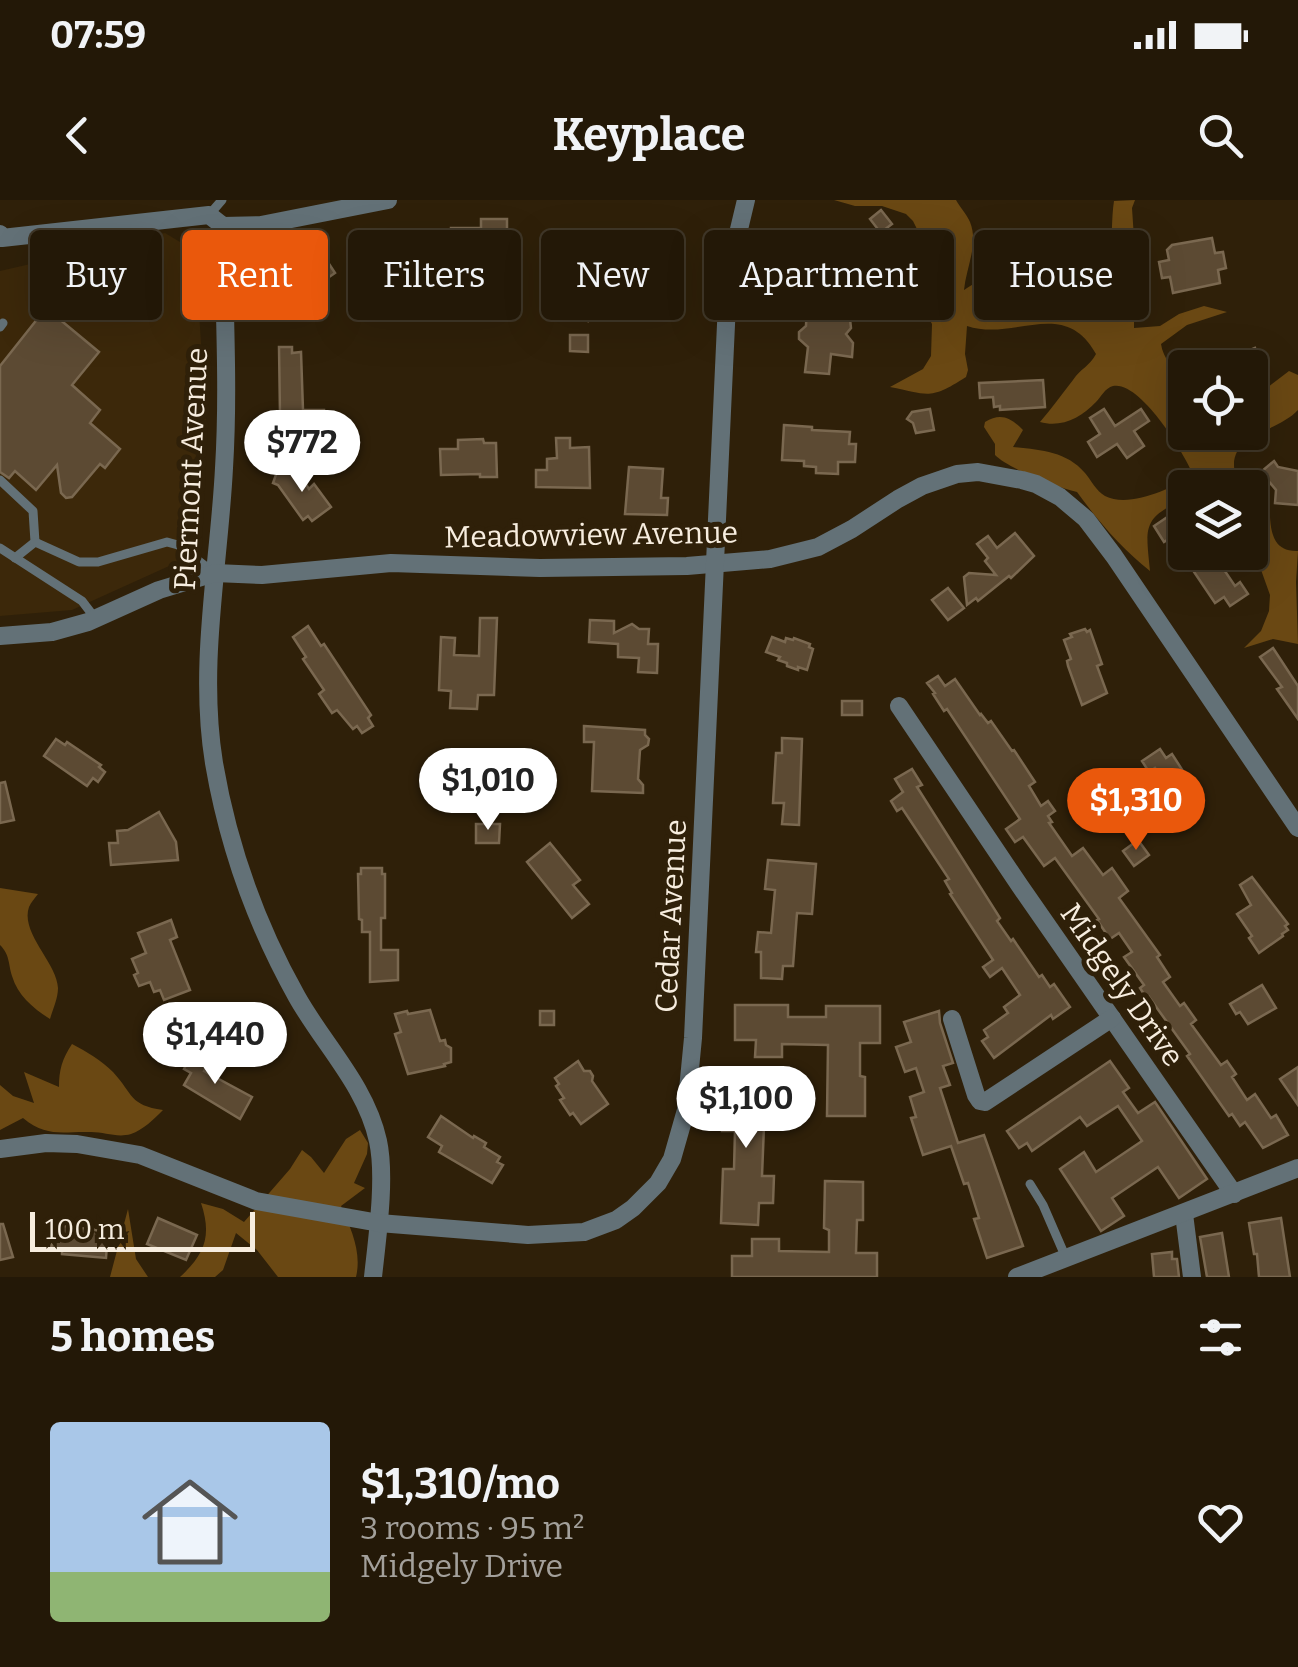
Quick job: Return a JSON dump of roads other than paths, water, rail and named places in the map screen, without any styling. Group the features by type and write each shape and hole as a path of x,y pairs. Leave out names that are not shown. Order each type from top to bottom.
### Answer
{"street":[{"path":"0,234 2,238 216,220 261,224 388,200"},
{"name":"Cedar Avenue","path":"0,1150 46,1143 77,1144 140,1155 256,1201 379,1222 528,1236 584,1232 616,1220 658,1183 672,1159 686,1110 693,1038 727,303 730,267 746,200"},
{"name":"Piermont Avenue","path":"216,220 226,418 210,631 208,693 213,759 240,872 278,962 369,1112 380,1160 373,1277"},
{"name":"Meadowview Avenue","path":"0,636 52,632 159,590 215,574 391,563 540,568 687,566 770,559 818,547 922,486 957,474 978,472 1036,484 1060,497 1086,520 1298,828"},
{"name":"Midgely Drive","path":"900,706 1234,1194"},
{"path":"952,1018 980,1100 990,1100 1112,1018"},
{"path":"1017,1277 1298,1168"},
{"path":"1184,1214 1192,1277"}],"lane":[{"path":"216,220 222,200"},
{"path":"0,480 33,511 35,542"},
{"path":"35,542 79,562 98,562 167,542 178,544 215,574"},
{"path":"16,558 35,542"},
{"path":"0,548 82,602 95,618"},
{"path":"1030,1184 1066,1258"}]}
